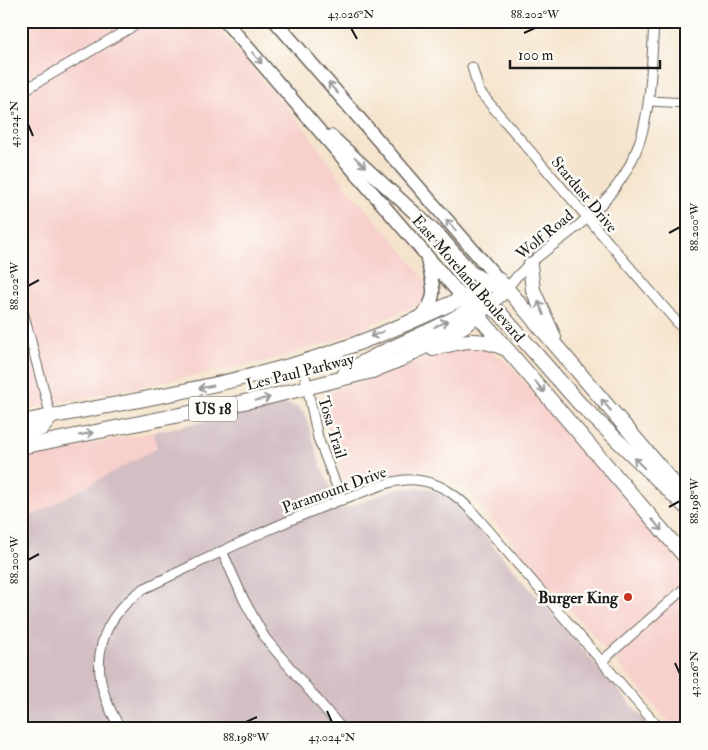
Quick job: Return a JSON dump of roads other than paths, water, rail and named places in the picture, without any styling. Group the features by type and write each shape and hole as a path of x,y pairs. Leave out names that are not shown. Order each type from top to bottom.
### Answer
{"main road":[{"name":"East Moreland Boulevard","path":"224,21 427,257 476,305 509,350 687,559"},
{"name":"East Moreland Boulevard","path":"275,21 498,285 559,349 687,498"},
{"path":"310,119 345,147 441,237 471,272 498,285"},
{"path":"422,316 432,306 434,295 427,257"},
{"path":"530,265 533,290 559,349"},
{"name":"Les Paul Parkway","path":"21,422 216,385 302,362 422,316 476,305 498,285"},
{"name":"Les Paul Parkway","path":"21,447 177,417 306,388 372,370 401,359 464,326 476,305 498,285"},
{"path":"336,379 370,357 444,324 476,305 506,318 579,403 687,508"},
{"name":"US 18","path":"401,359 456,342 471,340 482,340 509,350"},
{"path":"59,439 69,422 75,418 156,403 177,392"},
{"path":"21,435 42,428 51,417"}],"street":[{"path":"21,92 142,21"},
{"name":"Wolf Road","path":"498,285 516,276 587,219 613,191 631,165 643,136 649,101 654,21"},
{"name":"Stardust Drive","path":"472,67 479,92 687,334"},
{"path":"649,101 687,103"},
{"path":"21,304 51,417"},
{"name":"Tosa Trail","path":"302,362 318,438 342,500"},
{"name":"Paramount Drive","path":"121,729 103,695 99,675 101,647 113,617 130,598 143,589 252,536 388,483 408,479 425,481 450,491 471,510 660,729"},
{"path":"222,551 244,600 265,638 342,729"},
{"path":"602,660 687,586"}],"place":[{"name":"Burger King","path":"628,597"}]}
